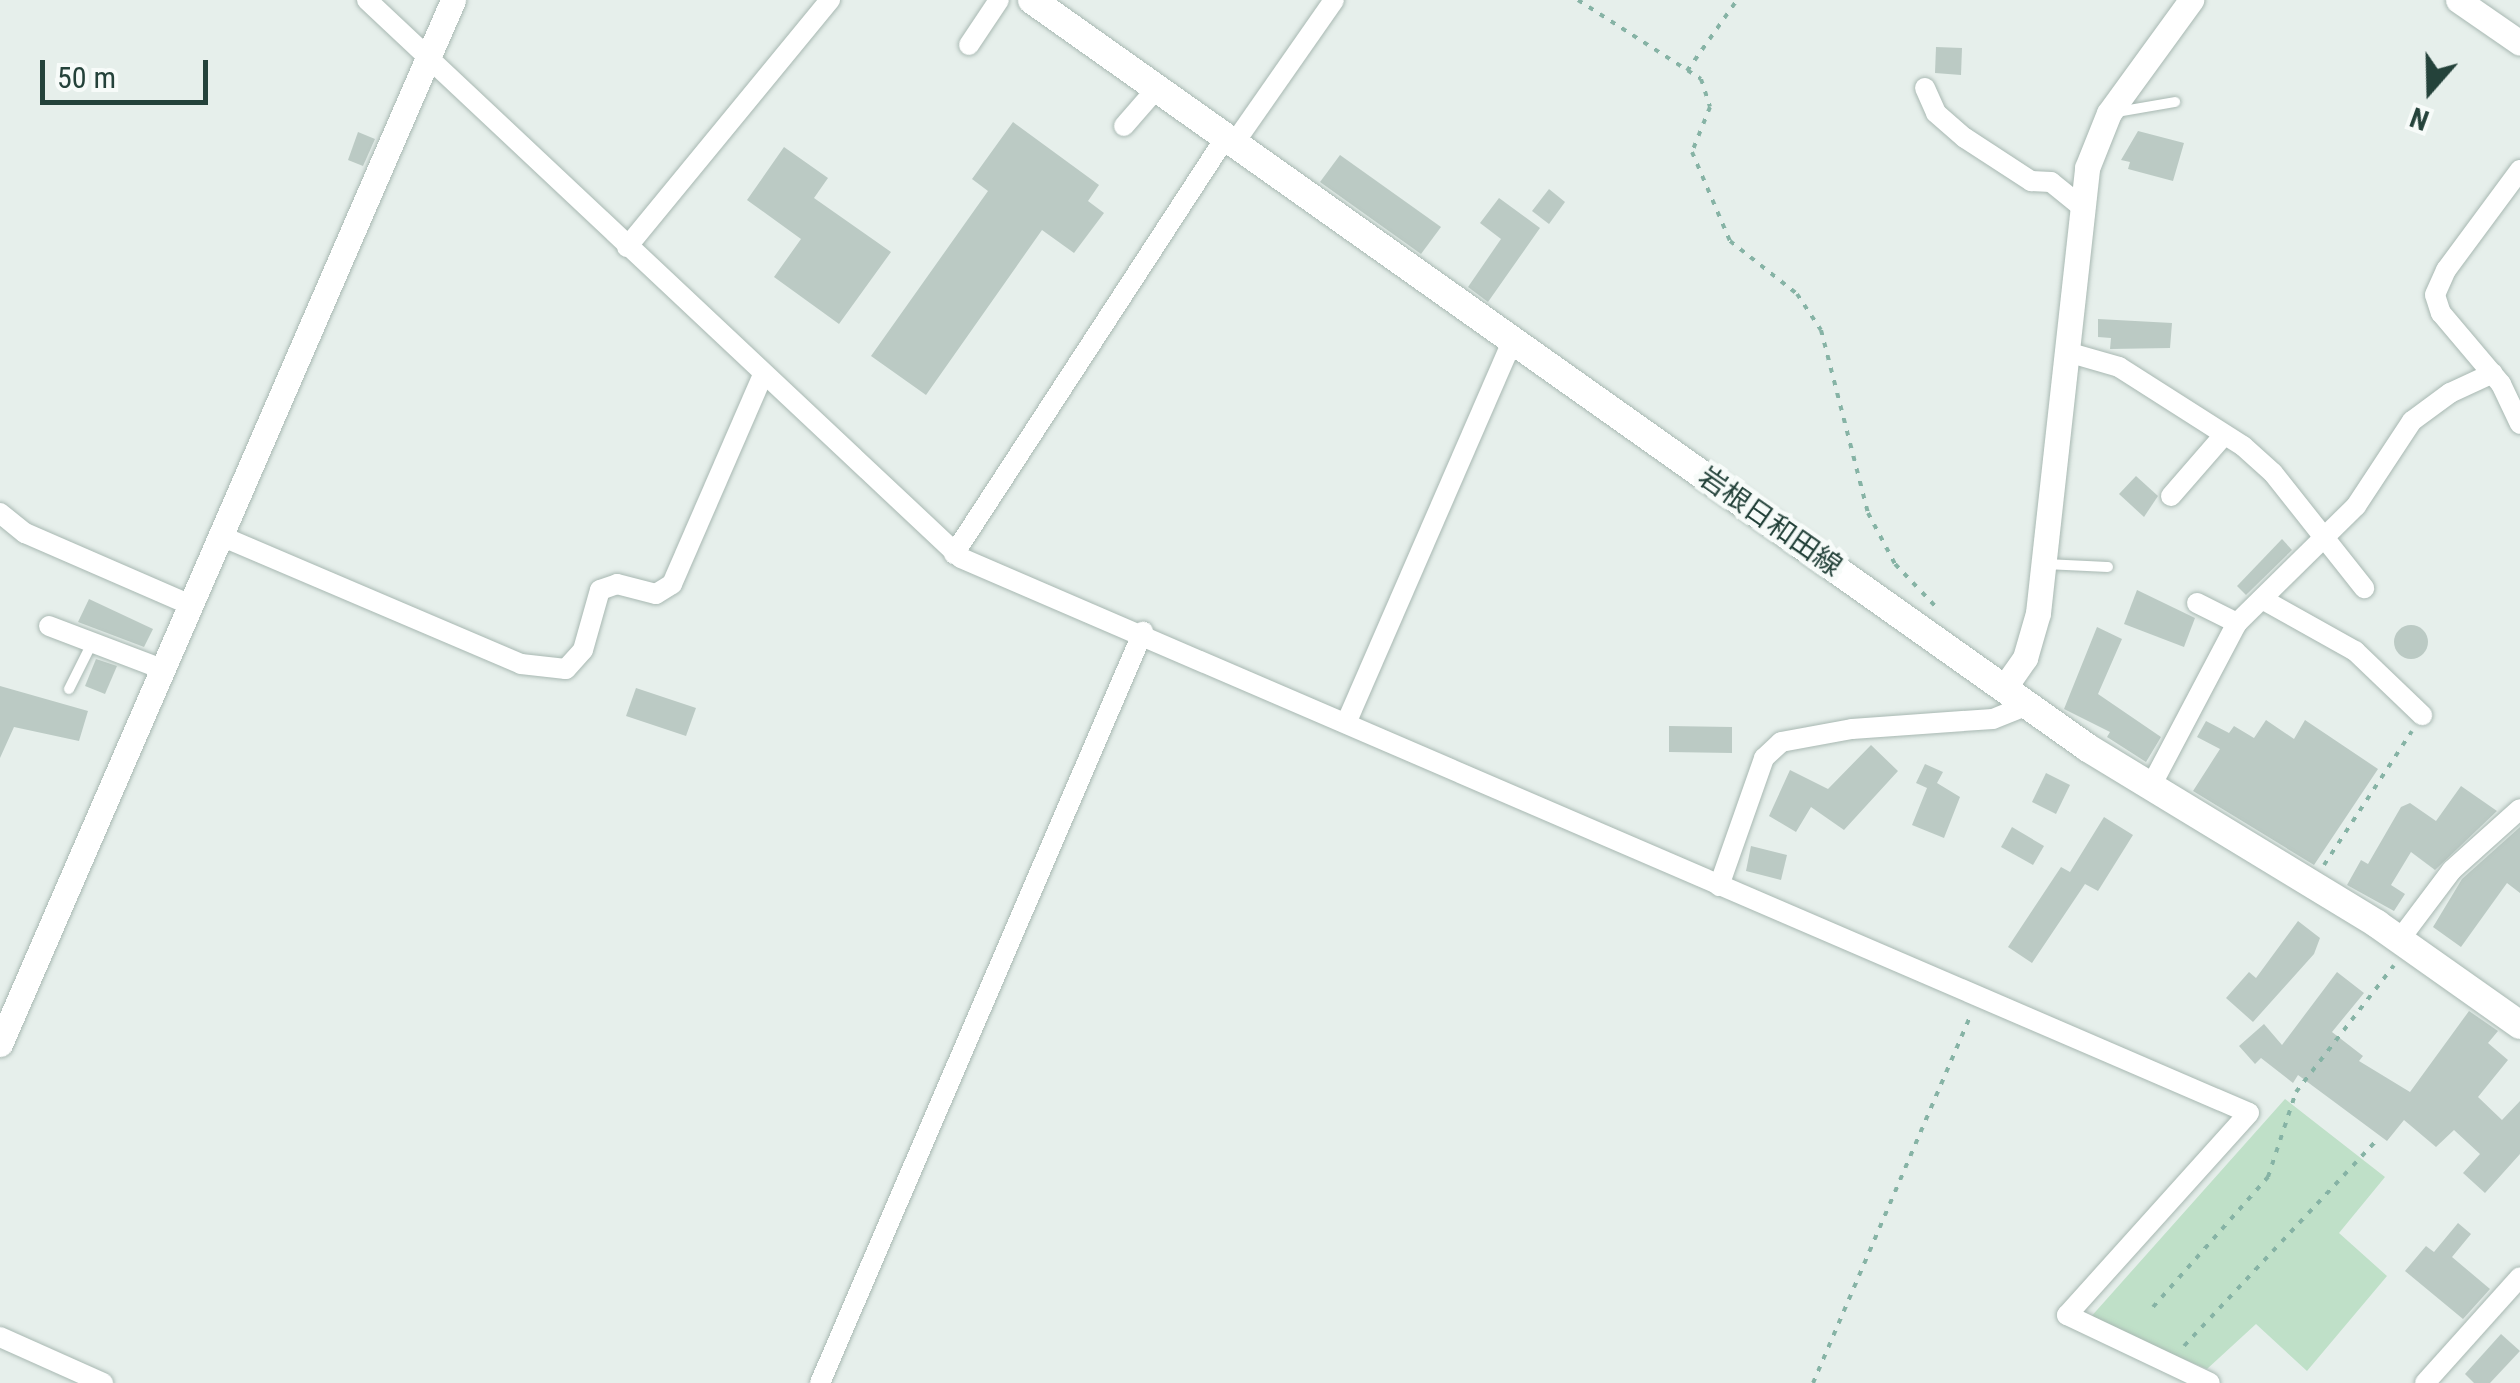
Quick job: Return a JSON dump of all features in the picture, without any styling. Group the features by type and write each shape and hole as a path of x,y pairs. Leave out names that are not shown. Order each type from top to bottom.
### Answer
{"main road":[{"name":"岩根日和田線","path":"1032,0 2016,696 2151,786 2405,942 2520,1026"}],"street":[{"path":"367,0 954,554 1143,632 1719,886 1980,994 2249,1112 2067,1315 2210,1383"},
{"path":"0,1044 453,0"},
{"path":"627,247 830,0"},
{"path":"970,45 999,0"},
{"path":"954,554 1231,139 1334,0"},
{"path":"1719,886 1764,758 1782,742 1852,729 1993,719 2016,696 2044,564 2082,207 2094,144 2109,113 2191,0"},
{"path":"2458,0 2520,43"},
{"path":"1124,126 1157,88"},
{"path":"1925,88 1936,113 1965,138 2031,181 2051,182 2082,207"},
{"path":"2520,170 2446,270 2435,295 2440,313 2493,372 2520,424"},
{"path":"1347,721 1513,339"},
{"path":"2067,352 2119,367 2273,472 2321,540 2364,588"},
{"path":"2151,786 2237,623 2356,506 2412,421 2450,392 2493,372"},
{"path":"221,536 521,664 566,668 584,650 600,590 617,584 656,594 672,584 762,374"},
{"path":"2171,496 2224,435"},
{"path":"0,513 25,533 193,606"},
{"path":"2262,599 2356,651 2422,715"},
{"path":"2197,602 2237,623"},
{"path":"49,626 165,670"},
{"path":"820,1383 1143,632"},
{"path":"2405,942 2452,870 2520,810"},
{"path":"2425,1383 2520,1277"},
{"path":"0,1337 103,1383"}],"lane":[{"path":"2109,113 2175,102"},
{"path":"2044,564 2108,567"},
{"path":"68,690 92,642"}],"path":[{"path":"1578,0 1700,79 1710,108 1692,152 1730,241 1796,294 1820,330 1868,514 1895,564 1941,612"},
{"path":"1687,71 1736,0"},
{"path":"2311,886 2422,715"},
{"path":"2152,1307 2268,1177 2296,1092 2405,942"},
{"path":"1813,1383 1980,994"},
{"path":"2167,1364 2374,1142"}],"green space":[{"path":"2285,1099 2385,1177 2339,1233 2387,1276 2307,1371 2256,1324 2207,1369 2089,1319"}],"building":[{"path":"1936,47 1962,48 1961,75 1935,73"},
{"path":"1013,122 1099,185 1088,201 1104,213 1074,253 1042,230 926,395 871,356 988,191 972,179"},
{"path":"2138,131 2184,143 2173,181 2128,169 2130,162 2121,160"},
{"path":"358,132 375,139 363,166 348,160"},
{"path":"784,147 828,178 814,198 891,252 839,324 774,277 801,239 747,200"},
{"path":"1340,155 1441,227 1421,254 1320,182"},
{"path":"1549,189 1565,202 1549,224 1532,211"},
{"path":"1499,198 1540,228 1488,302 1468,287 1501,239 1480,223"},
{"path":"2098,319 2172,323 2170,348 2110,349 2111,338 2098,337"},
{"path":"2136,476 2158,496 2144,517 2119,494"},
{"path":"2282,539 2292,550 2246,595 2237,586"},
{"path":"2137,590 2195,618 2184,647 2124,624"},
{"path":"89,599 153,629 144,647 78,622"},
{"path":"2411,625 2423,630 2428,642 2423,654 2411,659 2399,654 2394,642 2399,630"},
{"path":"2097,627 2122,639 2098,694 2161,737 2146,762 2107,737 2110,732 2064,709"},
{"path":"96,659 117,666 105,694 85,686"},
{"path":"0,686 88,711 79,741 14,727 0,758"},
{"path":"636,688 696,708 686,736 626,716"},
{"path":"2266,720 2294,739 2305,720 2378,769 2314,865 2193,791 2220,749 2197,737 2206,721 2229,733 2234,726 2254,738"},
{"path":"1669,726 1732,727 1732,753 1669,752"},
{"path":"1871,745 1898,771 1844,830 1811,807 1796,832 1769,816 1790,770 1828,789"},
{"path":"1925,764 1943,772 1937,783 1960,797 1944,838 1912,825 1927,788 1916,783"},
{"path":"2046,773 2070,785 2056,814 2032,802"},
{"path":"2461,786 2497,811 2435,870 2411,852 2391,885 2405,894 2394,911 2347,885 2361,860 2368,864 2401,807 2410,803 2436,821"},
{"path":"2104,817 2133,835 2098,891 2085,884 2032,963 2008,947 2061,867 2070,872"},
{"path":"2012,827 2044,846 2033,865 2001,847"},
{"path":"2520,827 2520,893 2507,883 2461,947 2433,927 2462,879"},
{"path":"1751,846 1787,855 1781,880 1746,871"},
{"path":"2298,921 2320,938 2314,954 2253,1022 2226,998 2249,972 2256,978"},
{"path":"2337,972 2364,993 2332,1032 2363,1056 2359,1061 2410,1092 2469,1011 2498,1031 2488,1043 2508,1060 2478,1097 2502,1120 2520,1101 2520,1154 2485,1193 2463,1173 2480,1154 2454,1130 2436,1147 2404,1120 2387,1141 2298,1075 2293,1083 2261,1058 2255,1064 2239,1046 2264,1024 2282,1045"},
{"path":"2458,1223 2471,1234 2452,1257 2490,1289 2463,1319 2405,1271 2426,1246 2434,1252"},
{"path":"2501,1334 2520,1351 2490,1383 2474,1383 2465,1374"}]}
